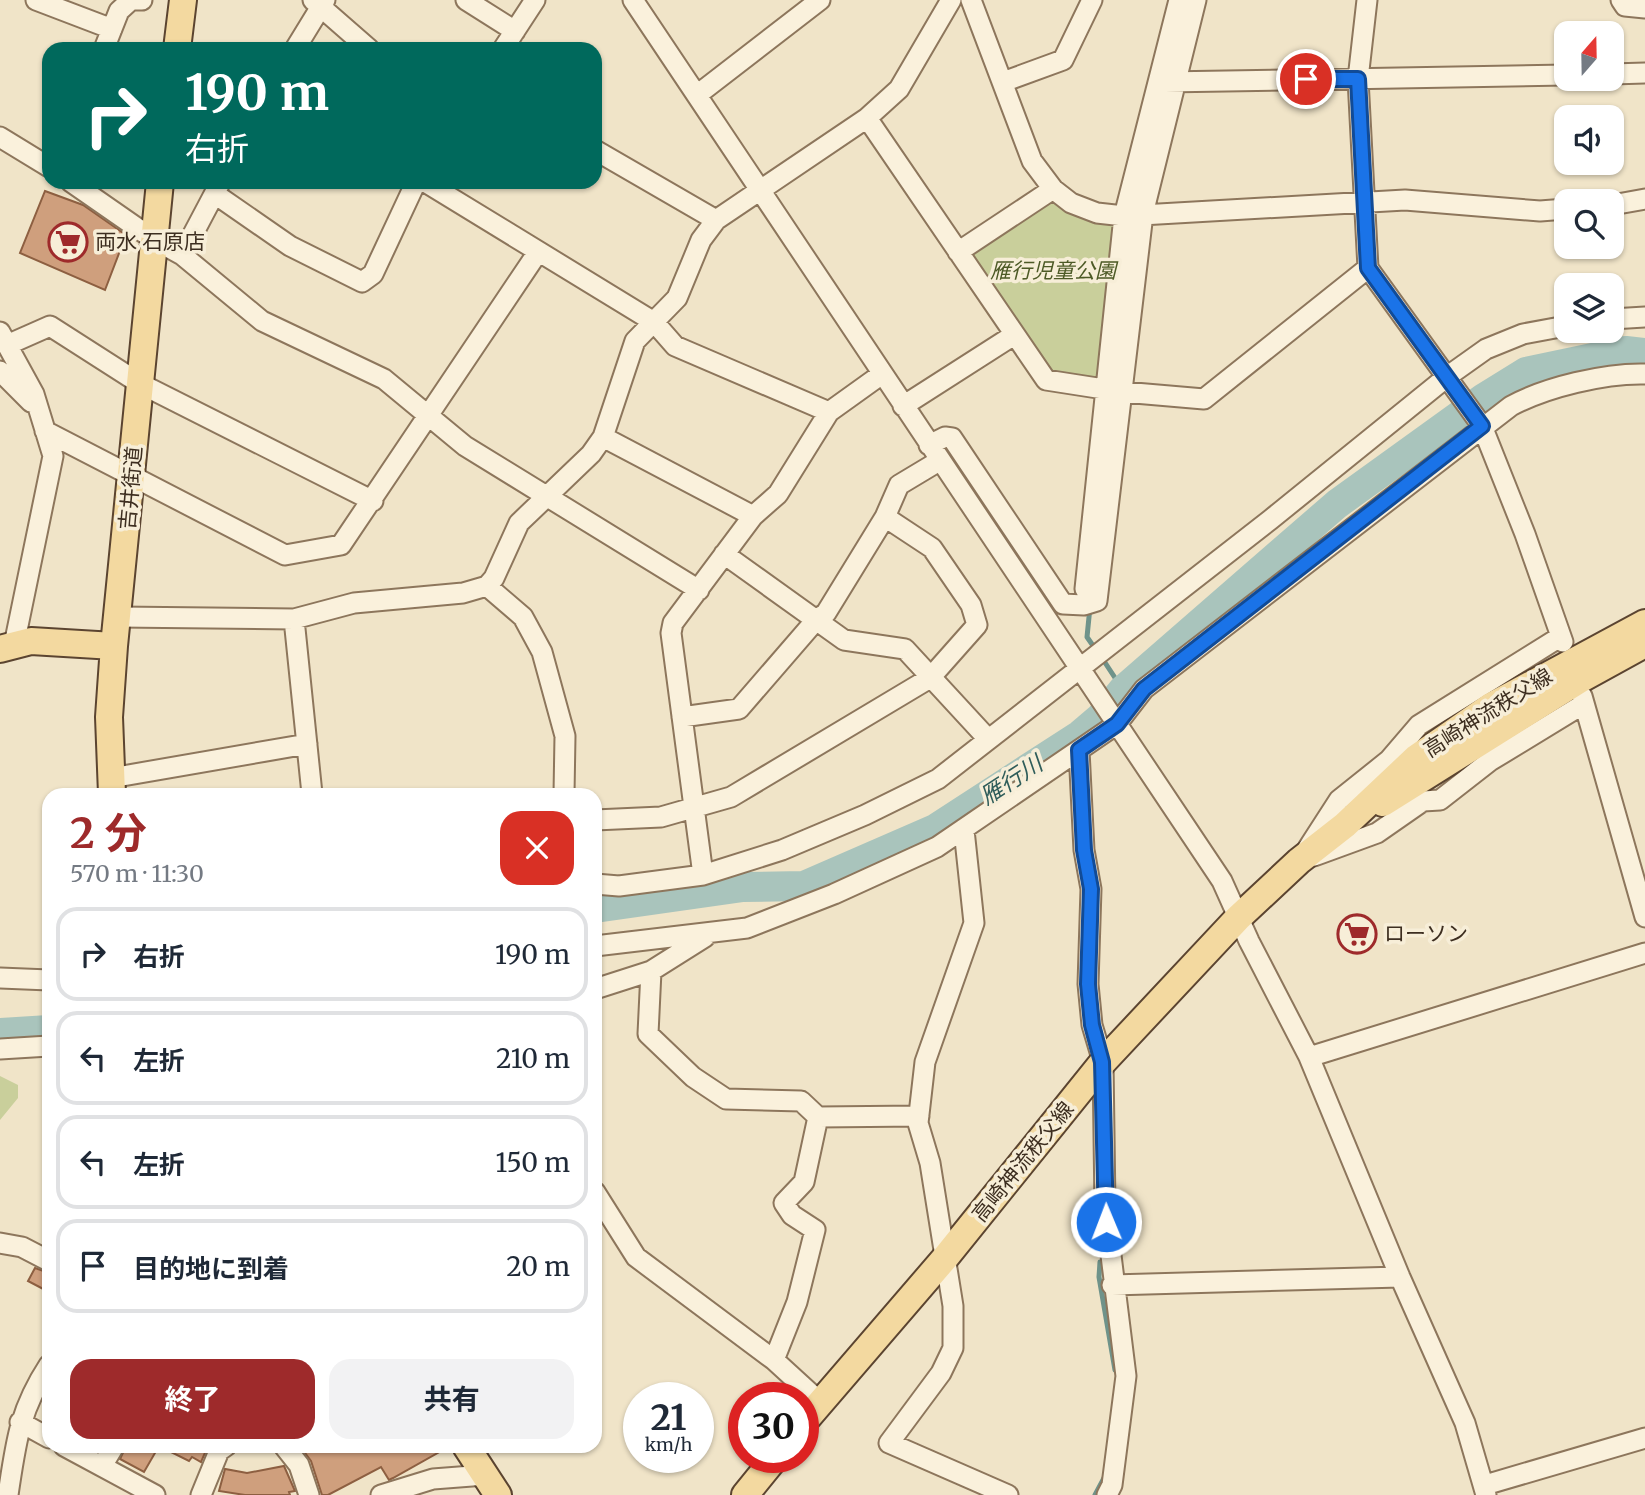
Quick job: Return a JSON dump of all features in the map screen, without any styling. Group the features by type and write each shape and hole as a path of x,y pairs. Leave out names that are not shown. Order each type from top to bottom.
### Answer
{"main road":[{"path":"178,42 183,0"},
{"name":"吉井街道","path":"111,786 109,717 114,646 119,617 159,189"},
{"name":"高崎神流秩父線","path":"821,1403 946,1258 1102,1062 1238,918 1300,860 1345,825 1416,758 1491,706 1645,623"},
{"path":"7,647 54,642 114,646"},
{"name":"高崎神流秩父線","path":"1345,825 1581,679 1645,644"},
{"path":"471,1453 491,1485"},
{"path":"745,1495 763,1473"}],"street":[{"path":"36,0 111,29"},
{"path":"106,42 119,11 131,0 142,0"},
{"path":"466,0 515,31"},
{"path":"508,42 535,0"},
{"path":"633,0 1222,881 1309,1057 1400,1277 1465,1423 1485,1490 1645,1438"},
{"path":"119,617 294,619 354,603 463,593 487,586 494,578 519,523 591,454 603,437 635,341 677,298 701,240 716,220 867,118 899,89 950,0"},
{"path":"971,0 1032,161 1053,189 1071,202 1097,213 1133,215 1405,200 1554,210"},
{"path":"1003,82 1063,60 1093,0"},
{"path":"1300,860 1339,800 1389,760 1419,724 1562,640 1525,534 1482,426 1368,268 1358,79 1367,0"},
{"path":"1622,0 1626,6 1645,8"},
{"path":"299,42 320,2 362,42"},
{"path":"697,95 813,3"},
{"path":"682,717 739,709 816,620 826,613 885,517 899,485 934,453 945,437 952,438 1063,604 1084,605 1114,391 1133,215 1167,82 1182,3"},
{"path":"1624,74 1645,73"},
{"path":"1167,82 1554,75"},
{"path":"867,118 1046,380 1114,391 1204,399 1368,268"},
{"path":"0,137 42,157"},
{"path":"602,153 716,220"},
{"path":"81,189 153,239 182,255 262,321 384,379 465,446 699,590"},
{"path":"182,255 217,189"},
{"path":"219,189 290,246 362,282 373,274 413,189"},
{"path":"436,189 654,322 675,346 829,412"},
{"path":"958,252 1053,189"},
{"path":"1624,203 1645,199"},
{"path":"45,431 285,555 341,544 373,501 538,251"},
{"path":"1624,318 1645,317"},
{"path":"7,647 53,456 34,394 4,338 50,327 139,383 373,501"},
{"path":"602,885 619,886 703,875 782,850 865,815 938,779 1078,667 1270,520 1448,376 1486,349 1522,334 1554,328"},
{"path":"903,406 1014,335"},
{"path":"0,371 39,410"},
{"path":"703,875 671,633 673,623 753,516 778,494 829,412 881,374"},
{"path":"602,945 747,928 834,894 937,847 1117,724 1144,689 1482,426 1532,395 1631,374 1645,374"},
{"path":"603,437 753,516"},
{"path":"602,820 661,817 731,797 930,678 976,625 971,605 932,548 885,517"},
{"path":"724,554 844,640 905,649 988,739"},
{"path":"487,586 523,617 542,652 565,736 564,788"},
{"path":"294,619 311,788"},
{"path":"1300,860 1377,833 1423,801 1440,800 1490,761 1582,700 1645,917"},
{"path":"111,786 307,744"},
{"path":"1079,750 1084,850 1091,889 1088,984 1092,1025 1102,1062 1107,1167 1105,1207 1112,1285 1126,1376 1112,1485 1107,1495"},
{"path":"964,830 974,923 925,1062 919,1116 946,1258 953,1307 953,1348 941,1373 889,1443 1008,1495"},
{"path":"602,987 651,971 712,933"},
{"path":"1309,1057 1645,953"},
{"path":"651,971 648,1034 693,1077 726,1099 801,1101 818,1117 919,1116"},
{"path":"0,978 42,980"},
{"path":"0,1049 42,1046"},
{"path":"774,1360 797,1302 815,1230 792,1214 784,1203 804,1181 818,1117"},
{"path":"602,1203 636,1257 774,1360 821,1403"},
{"path":"0,1243 22,1247 42,1257"},
{"path":"1112,1285 1400,1277"},
{"path":"8,1495 25,1404 42,1376"},
{"path":"20,1422 42,1433"},
{"path":"77,1453 155,1495"},
{"path":"102,1466 110,1453"},
{"path":"201,1495 218,1453"},
{"path":"290,1453 299,1465 309,1495"},
{"path":"381,1495 433,1479 491,1485"}],"green space":[{"name":"雁行児童公園","path":"1049,201 1113,223 1117,228 1102,373 1096,378 1052,372 972,257 973,249"},
{"path":"0,1076 18,1085 18,1098 0,1120"}],"building":[{"path":"45,191 83,205 126,235 105,290 20,253"},
{"path":"35,1268 42,1270 42,1288 28,1281"},
{"path":"123,1453 155,1453 144,1472 120,1459"},
{"path":"173,1453 205,1453 201,1462 192,1457 189,1461"},
{"path":"305,1453 437,1453 389,1480 381,1467 328,1495 322,1495 311,1461"},
{"path":"284,1466 295,1491 289,1492 290,1495 245,1495 219,1491 225,1469 247,1473"}],"waterway":[{"name":"雁行川","path":"602,907 743,887 804,886 935,829 1080,735 1100,718 1123,690 1337,504 1484,398 1526,372 1626,351 1645,353"},
{"path":"1090,607 1087,637 1096,650"},
{"path":"1102,658 1123,690"},
{"name":"雁行川","path":"0,1033 42,1030"},
{"path":"1100,1262 1099,1277 1115,1370"},
{"path":"1095,1495 1104,1478"}],"place":[{"name":"両水 石原店","path":"68,242"},
{"name":"ローソン","path":"1357,934"}],"route":[{"path":"1106,1222 1107,1167 1102,1062 1092,1025 1088,984 1091,889 1084,850 1079,750 1117,724 1144,689 1482,426 1368,268 1358,79 1306,79"}]}
